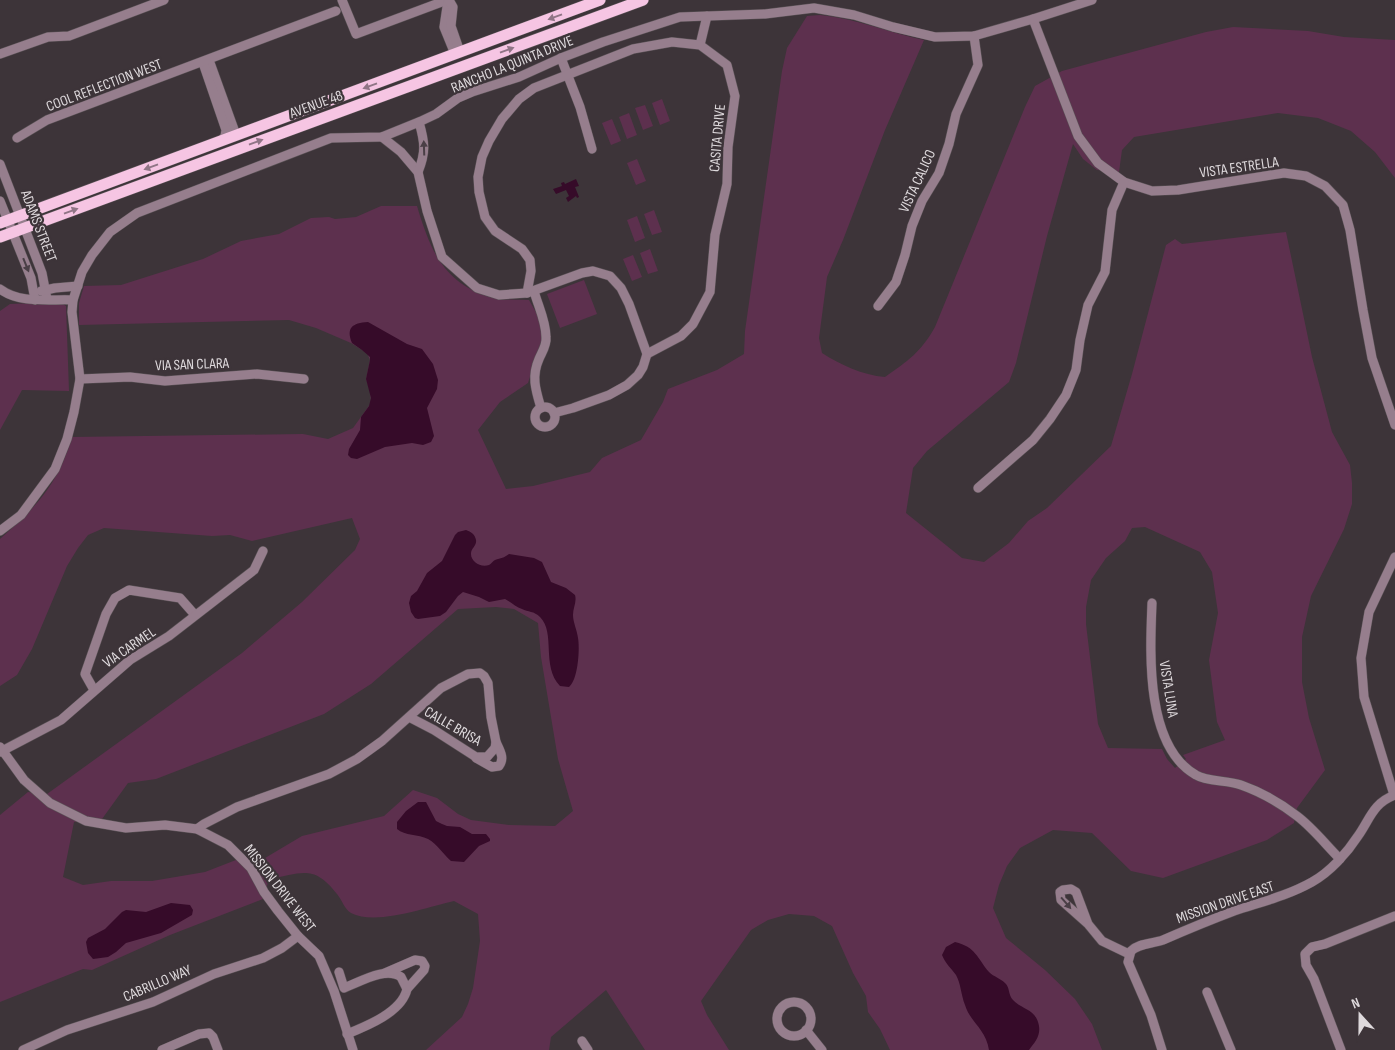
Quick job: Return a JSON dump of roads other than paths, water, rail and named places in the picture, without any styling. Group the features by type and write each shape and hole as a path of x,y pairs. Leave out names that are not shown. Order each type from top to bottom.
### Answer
{"main road":[{"name":"AVENUE 48","path":"4,222 600,0"},
{"name":"AVENUE 48","path":"0,237 643,0"},
{"path":"383,96 403,82 449,65 458,54 472,58 489,56"},
{"path":"164,176 181,164 228,146 234,141 236,135"}],"street":[{"path":"0,54 48,37 69,36 164,0"},
{"path":"342,0 356,34 448,0 444,27 458,54"},
{"name":"RANCHO LA QUINTA DRIVE","path":"0,531 21,515 55,469 69,430 80,379 72,312 73,300 82,272 92,255 110,232 137,213 331,138 382,137 436,114 458,98 520,77 561,58 680,17 765,14 814,8 854,15 935,37 974,36 1092,0"},
{"name":"COOL REFLECTION WEST","path":"17,138 47,120 336,11"},
{"path":"554,412 555,417 552,424 546,427 537,423 536,416 541,408 535,387 534,375 546,344 546,337 545,323 531,292 530,260 522,249 494,231 485,217 479,192 480,167 488,141 508,110 518,99 534,88 634,49 672,42 700,45 707,16"},
{"name":"VISTA ESTRELLA","path":"1033,19 1078,136 1098,163 1124,182 1152,191 1178,190 1284,173 1306,176 1325,186 1343,205 1350,230 1372,358 1395,425"},
{"name":"VISTA CALICO","path":"878,306 896,282 906,255 912,226 922,201 939,173 949,144 956,114 978,65 974,36"},
{"name":"CASITA DRIVE","path":"646,354 681,336 693,324 710,292 715,235 727,184 728,147 735,96 726,65 700,45"},
{"path":"561,58 580,107 592,149"},
{"path":"206,61 236,135"},
{"path":"206,61 226,130 226,136 222,141"},
{"path":"418,172 424,157 423,138 419,122"},
{"path":"382,137 401,152 418,172 427,211 442,257 478,288 499,295 531,292 582,273 598,272 610,276 621,288 629,304 646,354 638,375 627,385 603,397 573,408 554,412 548,408 541,408"},
{"name":"ADAMS STREET","path":"0,164 42,273 46,294"},
{"path":"978,488 1033,440 1050,419 1066,394 1076,370 1080,340 1088,305 1105,272 1112,210 1124,182"},
{"name":"ADAMS STREET","path":"0,201 4,222 13,232 31,278 34,296"},
{"path":"0,289 7,294 20,298 78,286"},
{"path":"46,294 73,300"},
{"name":"VIA SAN CLARA","path":"80,379 130,377 165,381 257,374 304,379"},
{"name":"VIA CARMEL","path":"1,750 61,720 130,660 169,636 254,570 263,551"},
{"path":"1394,795 1364,697 1361,658 1368,612 1395,557"},
{"path":"94,690 84,674 106,614 115,598 129,590 180,598 196,616"},
{"name":"VISTA LUNA","path":"1152,603 1150,653 1154,700 1164,737 1175,758 1197,776 1239,784 1269,797 1298,816 1340,859"},
{"name":"CALLE BRISA","path":"198,829 204,824 248,802 329,774 357,759 382,741 426,700 454,680 468,674 480,673 488,683 491,718 496,742 492,753 487,757 476,758 434,730 409,717"},
{"path":"476,758 492,767 499,766 502,756 496,742"},
{"name":"MISSION DRIVE WEST","path":"1,750 24,780 50,803 86,821 126,828 165,825 198,829 228,845 251,868 268,898 298,936 319,956 334,992 352,1050"},
{"name":"MISSION DRIVE EAST","path":"1129,954 1137,946 1160,941 1219,916 1282,897 1314,881 1340,859 1359,835 1374,809 1382,801 1394,795"},
{"path":"1341,1050 1314,979 1306,965 1305,954 1312,947 1325,944 1395,916"},
{"path":"1088,924 1102,941 1129,954 1128,962 1151,1015 1162,1050"},
{"name":"CABRILLO WAY","path":"24,1050 67,1030 153,1002 207,977 263,958 282,948 298,936"},
{"path":"339,972 344,988 415,960 422,961 425,966 424,970 407,989 403,998 388,1013 373,1023 347,1034"},
{"path":"383,974 398,975 404,981 407,989"},
{"path":"1207,992 1231,1050"},
{"path":"806,1030 822,1050"},
{"path":"162,1050 199,1034 206,1033 215,1040 218,1050"},
{"path":"582,1041 588,1050"}]}
